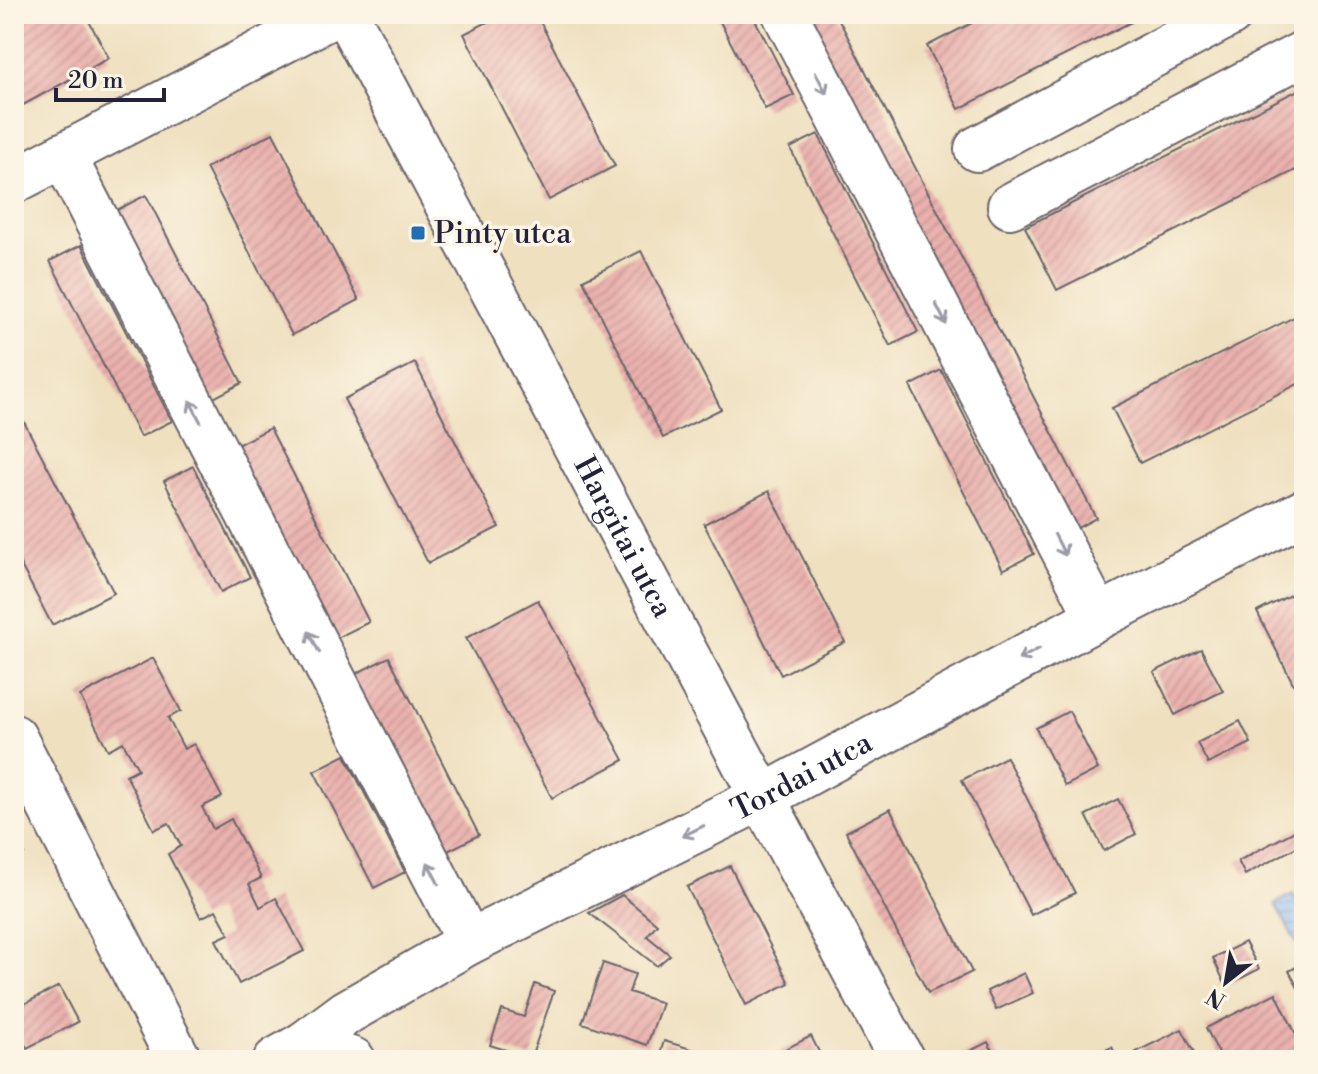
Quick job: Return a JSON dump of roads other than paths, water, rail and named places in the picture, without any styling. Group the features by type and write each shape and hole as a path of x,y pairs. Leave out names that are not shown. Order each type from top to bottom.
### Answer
{"street":[{"path":"14,181 335,14"},
{"name":"Hargitai utca","path":"346,14 902,1060"},
{"path":"785,14 1098,617"},
{"path":"977,149 1230,14"},
{"path":"1010,206 1304,53"},
{"path":"63,155 469,942"},
{"name":"Tordai utca","path":"290,1052 347,1012 469,942 763,797 1098,617 1304,512"},
{"path":"14,737 29,805 179,1060"},
{"path":"290,1052 353,1060"}],"water":[{"path":"1293,894 1304,913 1304,943 1298,946 1275,904"}],"place":[{"name":"Pinty utca","path":"418,233"}]}
